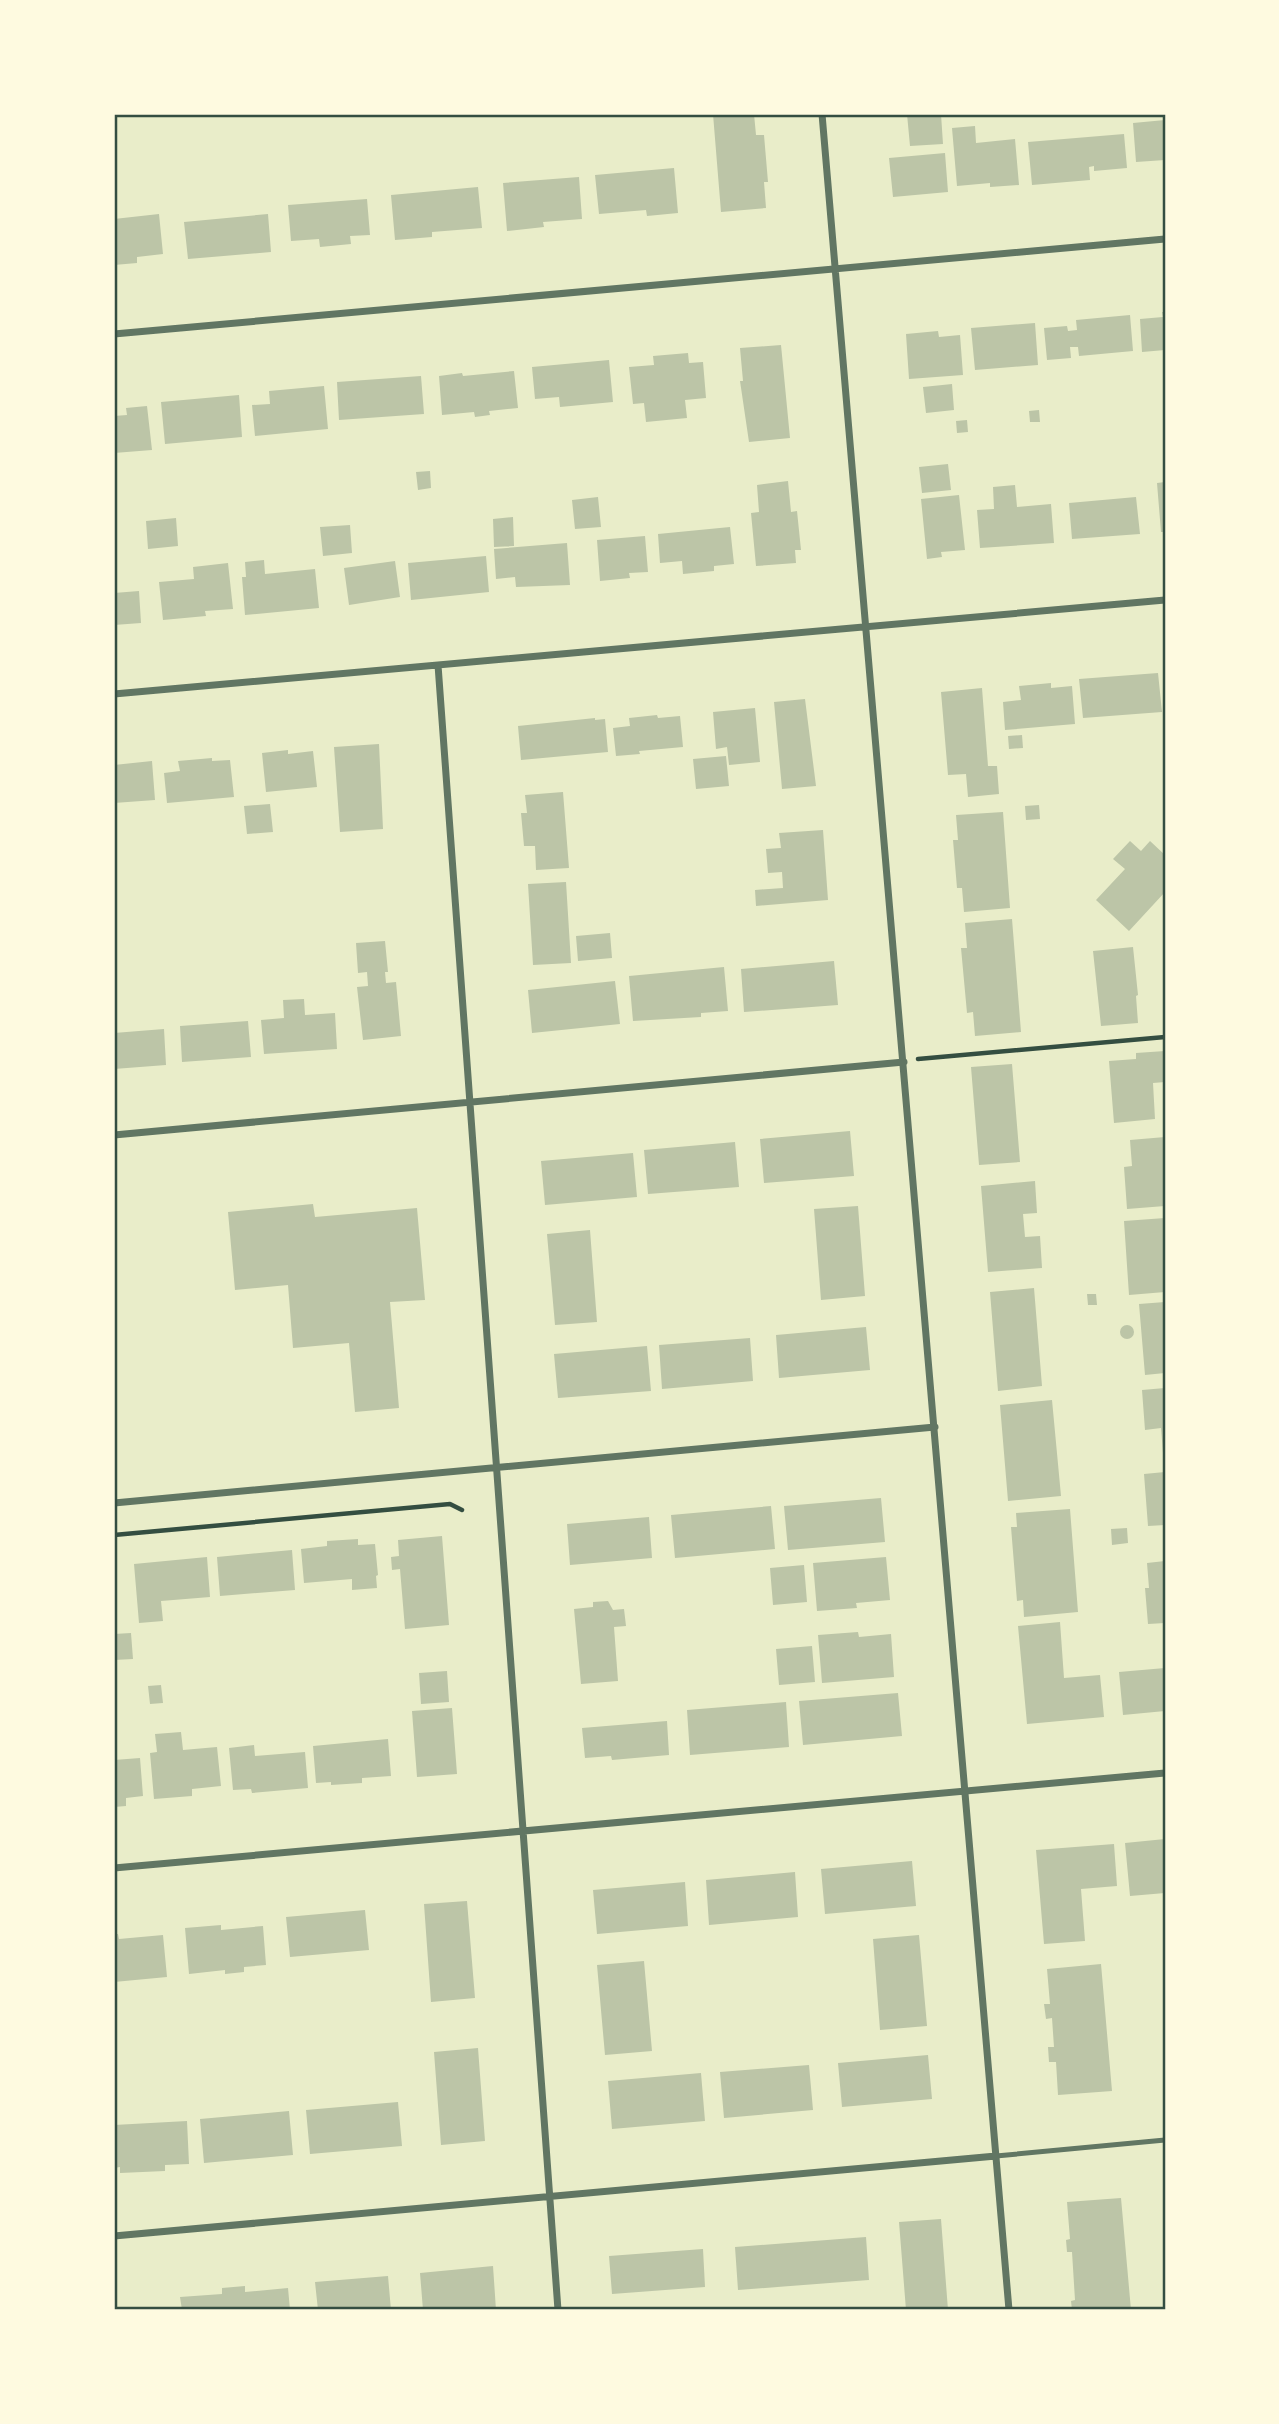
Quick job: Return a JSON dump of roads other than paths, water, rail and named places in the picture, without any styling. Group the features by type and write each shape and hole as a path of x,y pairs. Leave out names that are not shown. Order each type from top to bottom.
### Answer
{"street":[{"path":"822,114 1009,2310"},
{"path":"114,334 1165,239"},
{"path":"114,694 1165,600"},
{"path":"438,665 558,2310"},
{"path":"114,1135 904,1062"},
{"path":"114,1503 935,1426"},
{"path":"114,1868 1165,1773"},
{"path":"114,2236 996,2156"}],"lane":[{"path":"996,2156 1165,2140"}]}
